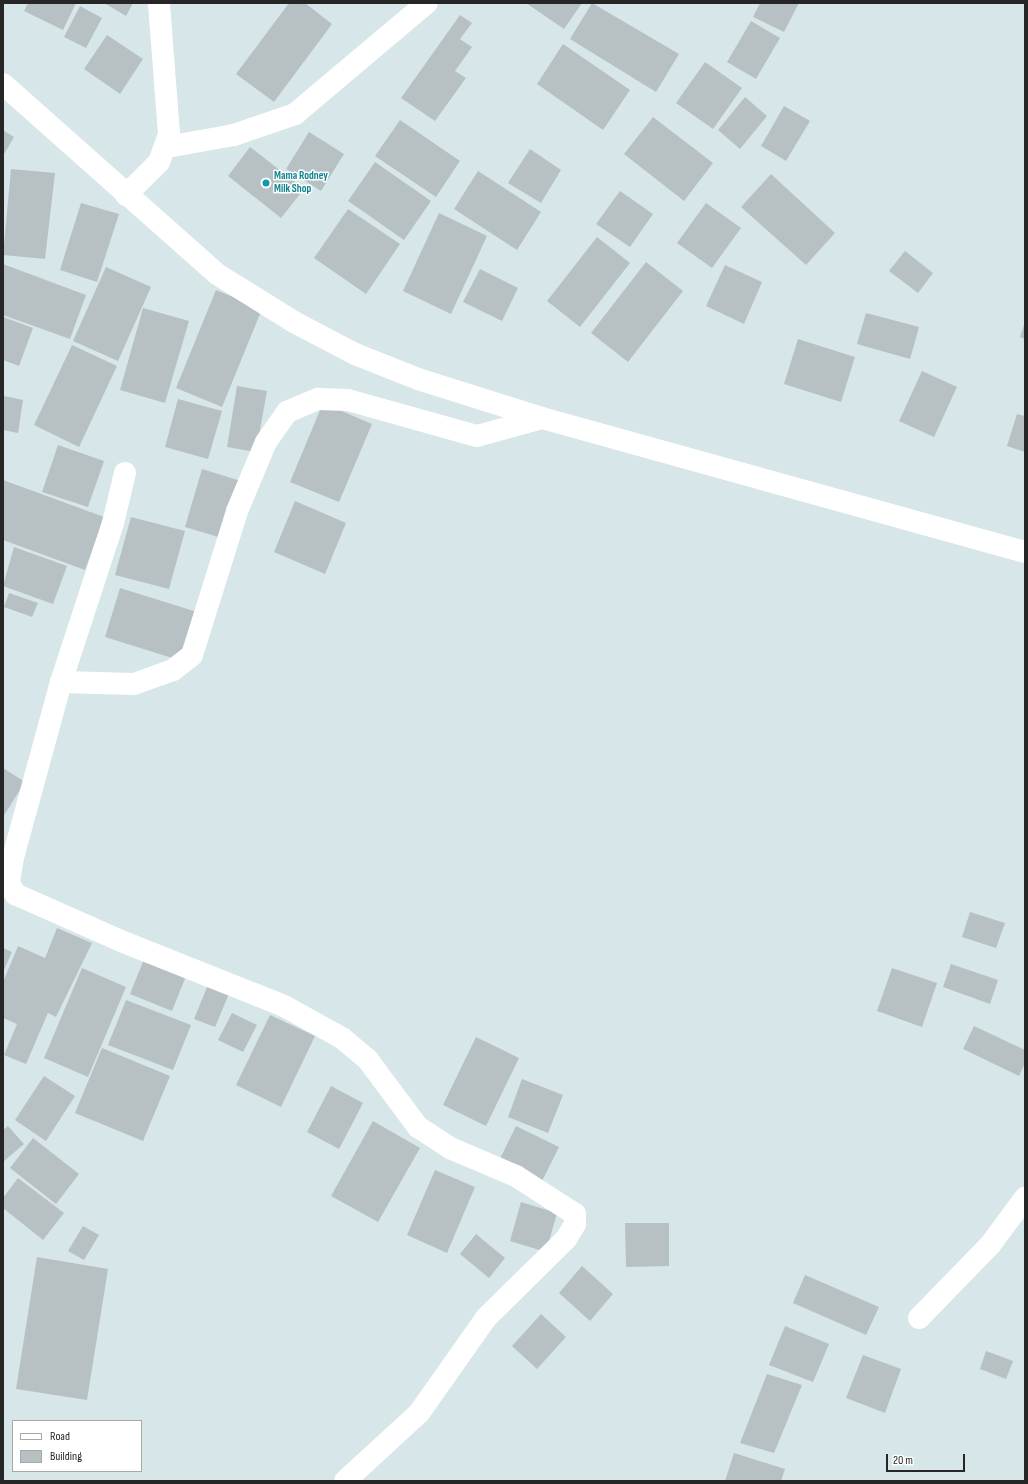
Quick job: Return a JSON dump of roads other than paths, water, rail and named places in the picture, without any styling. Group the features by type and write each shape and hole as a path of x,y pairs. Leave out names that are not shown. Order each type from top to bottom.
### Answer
{"street":[{"path":"126,196 159,162 167,147 168,104 159,3"},
{"path":"167,147 234,135 295,114 427,3"},
{"path":"3,84 126,196 217,274 294,322 355,354 418,379 542,418 1025,552"},
{"path":"61,682 134,684 172,670 192,655 237,511 266,442 287,412 318,399 348,400 477,436 542,418"},
{"path":"125,473 113,523 61,682 13,857 9,883 15,894 121,942 284,1006 342,1038 368,1060 418,1128 450,1148 516,1176 575,1214 575,1224 566,1239 486,1318 419,1413 345,1481"},
{"path":"919,1318 990,1245 1025,1198"}],"place":[{"name":"Mama Rodney Milk Shop","path":"266,183"}]}
